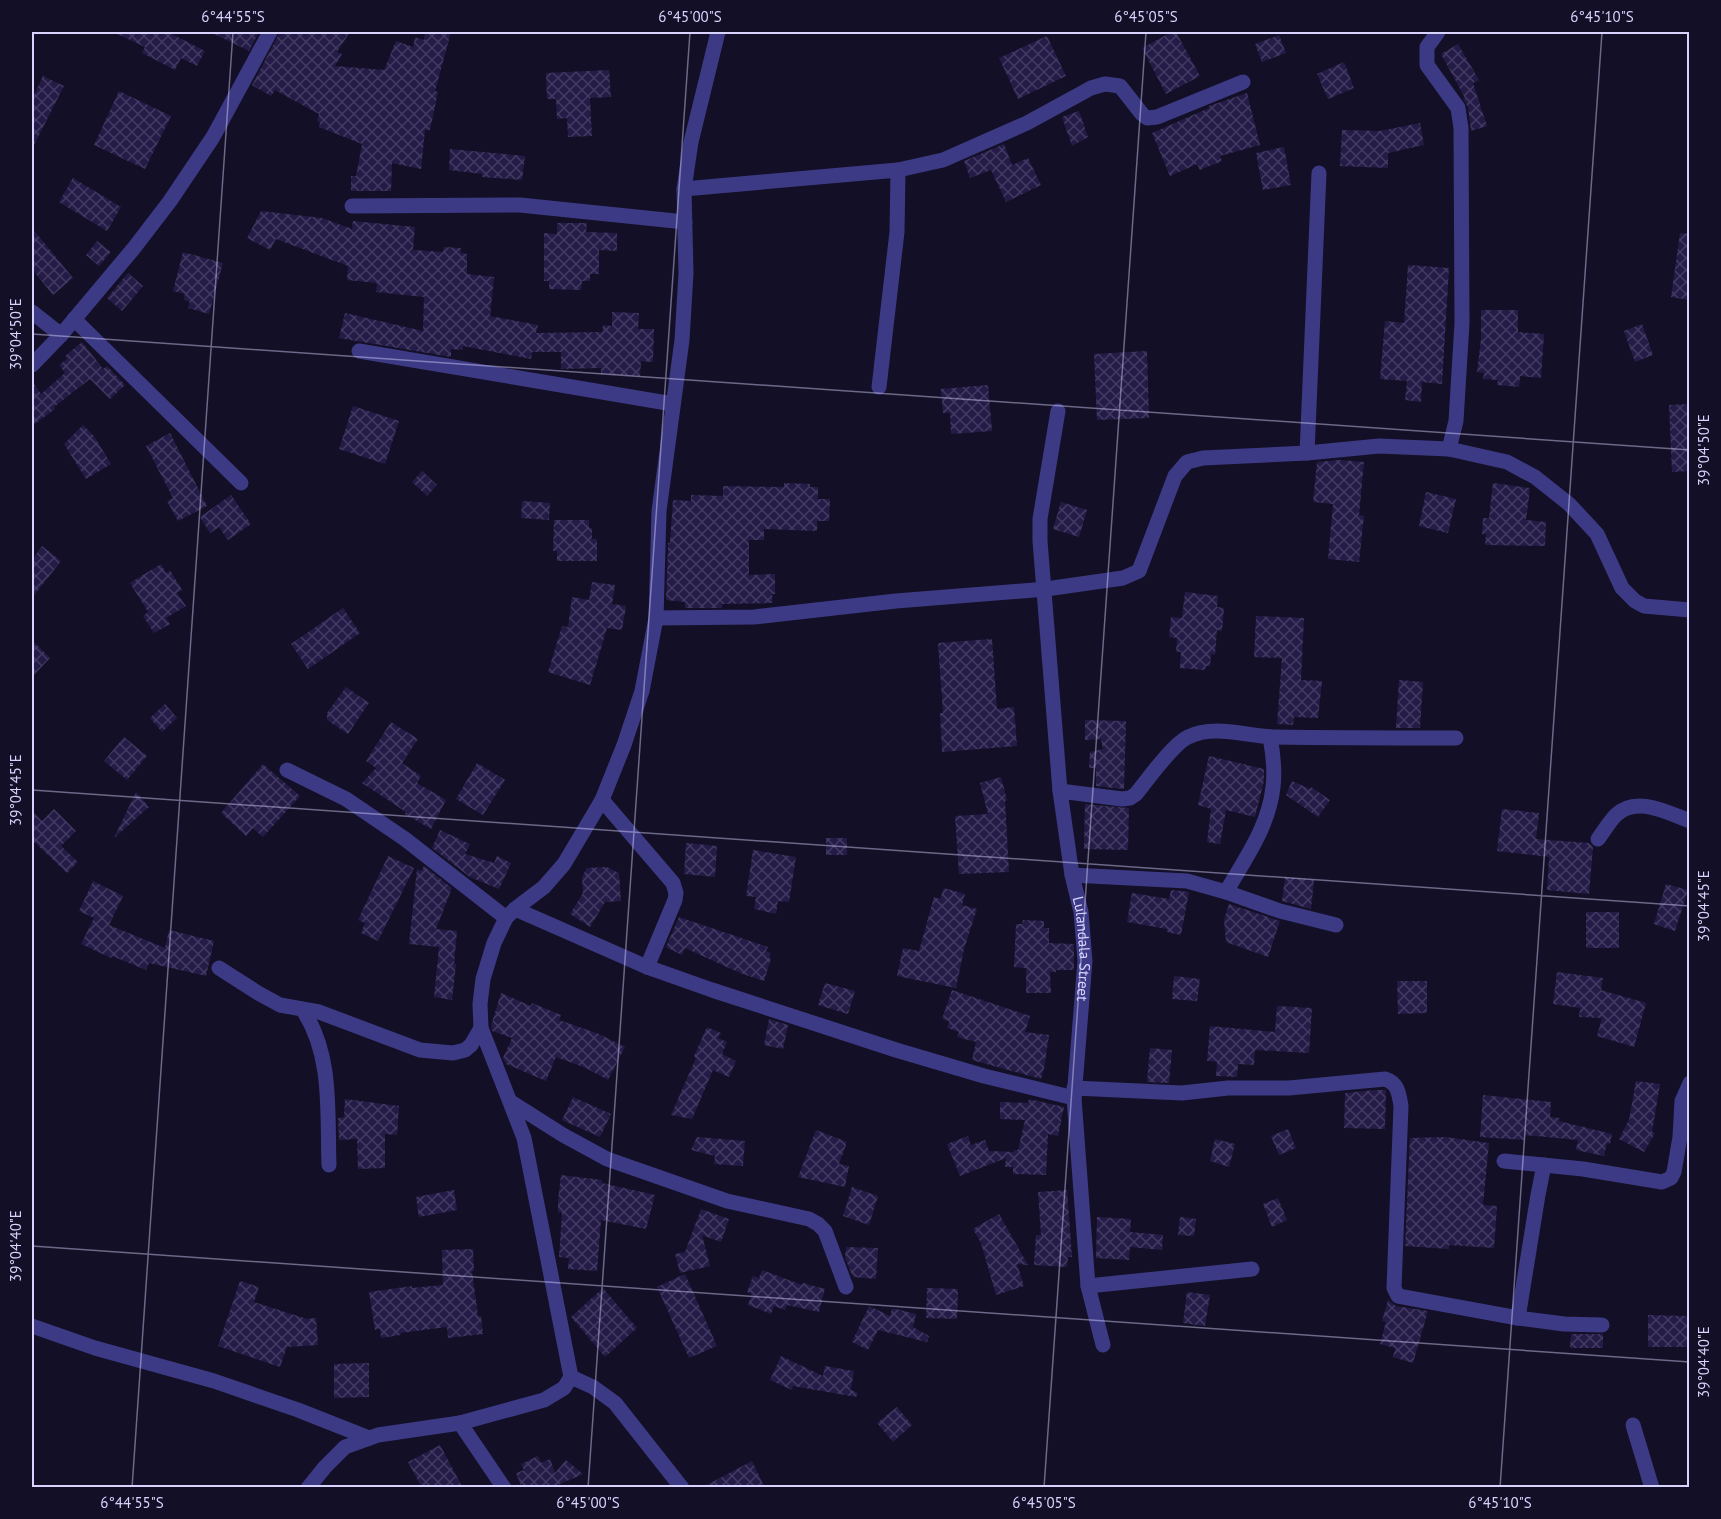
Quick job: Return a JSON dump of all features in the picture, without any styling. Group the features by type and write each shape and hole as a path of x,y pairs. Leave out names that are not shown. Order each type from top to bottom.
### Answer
{"street":[{"path":"32,365 74,320 175,194 213,137 270,32"},
{"path":"308,1488 345,1447 378,1435 460,1423 544,1400 564,1388 571,1377 524,1138 481,1028 480,1004 483,979 494,943 510,914 544,887 564,864 602,800 642,691 657,618 659,512 682,340 686,273 684,189 691,142 718,32"},
{"path":"1438,32 1427,47 1427,65 1458,108 1461,128 1462,323 1456,421 1449,449"},
{"path":"684,189 898,170 943,160 1028,123 1091,88 1105,84 1120,86 1142,114 1148,118 1157,117 1243,82"},
{"path":"879,387 897,232 898,170"},
{"path":"1307,453 1319,173"},
{"path":"352,206 520,205 685,222"},
{"path":"32,312 61,335"},
{"path":"74,320 241,483"},
{"path":"359,351 673,404"},
{"name":"Lulandala Street","path":"1058,411 1040,519 1040,541 1046,589 1050,683 1060,791 1072,875 1081,912 1084,961 1074,1093 1088,1286 1103,1345"},
{"path":"657,618 754,617 896,601 1046,589 1124,578 1139,571 1175,476 1187,462 1203,458 1307,453 1379,446 1449,449 1507,462 1535,477 1569,504 1597,534 1622,588 1635,601 1644,606 1689,610"},
{"path":"1060,791 1130,798 1136,794 1178,744 1187,737 1203,732 1231,732 1270,737 1456,738"},
{"path":"1226,892 1267,817 1273,788 1274,763 1270,737"},
{"path":"287,770 346,799 510,914 646,967 896,1050 984,1076 1074,1093 1182,1094 1228,1088 1288,1088 1366,1080 1391,1081 1396,1086 1401,1106 1394,1288 1398,1296 1518,1318 1564,1324 1602,1325"},
{"path":"602,800 673,884 676,893 646,967"},
{"path":"1598,839 1617,814 1627,808 1642,806 1657,808 1689,821"},
{"path":"1072,875 1187,881 1336,925"},
{"path":"219,968 280,1005 319,1012 420,1050 453,1053 465,1050 471,1045 481,1028"},
{"path":"303,1010 314,1028 325,1067 329,1165"},
{"path":"1504,1161 1662,1182 1671,1178 1680,1137 1682,1101 1689,1083"},
{"path":"511,1102 563,1135 607,1159 728,1201 809,1219 825,1231 846,1287"},
{"path":"1518,1318 1544,1165"},
{"path":"1088,1286 1252,1269"},
{"path":"32,1326 95,1348 214,1381 369,1438"},
{"path":"571,1377 593,1387 615,1403 682,1488"},
{"path":"460,1423 504,1488"},
{"path":"1633,1425 1652,1488"}],"building":[{"path":"113,32 168,32 205,51 197,66 181,58 175,70 142,53 145,47"},
{"path":"210,32 259,32 249,51"},
{"path":"280,32 350,32 337,52 342,54 335,66 384,70 396,41 413,47 415,37 424,40 425,32 451,32 435,91 438,92 430,130 425,130 421,169 392,163 391,191 351,191 351,176 356,176 362,144 319,127 320,123 317,121 319,114 275,90 271,96 252,85"},
{"path":"1176,32 1200,76 1166,94 1142,48"},
{"path":"1279,35 1286,53 1262,62 1255,44"},
{"path":"1047,36 1066,76 1018,99 999,58"},
{"path":"1458,44 1479,80 1473,83 1487,126 1471,131 1468,107 1463,99 1465,98 1441,54"},
{"path":"1344,62 1354,88 1328,99 1317,74"},
{"path":"609,70 611,97 590,98 592,136 568,137 567,118 557,119 556,99 547,99 546,73"},
{"path":"43,76 64,86 32,149 32,99"},
{"path":"119,91 171,116 145,169 94,145"},
{"path":"1247,93 1260,145 1220,156 1222,161 1200,170 1197,164 1170,176 1152,133 1209,108 1209,106"},
{"path":"1079,111 1088,137 1072,146 1062,117"},
{"path":"1420,123 1424,145 1388,153 1388,168 1340,166 1342,130 1380,131"},
{"path":"1004,144 1012,165 1028,158 1041,185 1006,202 991,170 970,178 964,161"},
{"path":"1284,147 1291,185 1263,190 1256,153"},
{"path":"450,149 525,156 522,180 482,177 482,174 449,170"},
{"path":"73,178 121,207 107,231 59,202"},
{"path":"261,211 322,218 352,229 353,221 415,227 413,250 443,252 444,247 461,248 461,253 467,254 467,274 494,277 490,316 538,325 536,333 602,332 603,325 612,326 612,312 639,313 638,329 654,329 653,362 641,361 640,376 601,374 601,368 561,369 561,352 532,352 531,359 463,346 463,350 451,349 451,357 339,338 345,313 423,331 424,297 376,292 377,283 347,280 348,266 276,239 270,250 247,238"},
{"path":"557,223 587,223 586,232 617,233 617,251 599,250 599,274 590,274 590,281 582,281 581,290 549,289 549,281 544,281 544,233 557,234"},
{"path":"32,228 73,278 53,295 32,269"},
{"path":"1680,233 1689,234 1689,300 1671,297"},
{"path":"97,241 111,252 99,266 86,255"},
{"path":"183,252 223,263 209,314 188,308 190,302 184,300 185,294 173,291"},
{"path":"1408,265 1449,268 1442,384 1422,382 1421,402 1405,400 1407,381 1380,379 1385,321 1404,323"},
{"path":"128,273 143,286 122,311 107,298"},
{"path":"1481,310 1518,310 1518,332 1544,334 1541,378 1520,376 1519,387 1497,385 1498,380 1483,379 1484,373 1477,372 1481,339"},
{"path":"1642,324 1653,355 1635,362 1624,331"},
{"path":"82,342 103,369 107,366 125,385 110,399 90,379 32,426 32,381 41,394 65,373 59,365 67,359 65,356"},
{"path":"1147,351 1149,418 1097,420 1094,354"},
{"path":"988,385 992,431 951,434 950,413 943,413 941,389"},
{"path":"1689,404 1689,471 1672,472 1669,405"},
{"path":"353,406 399,421 385,464 339,449"},
{"path":"83,425 94,436 111,464 86,479 64,444"},
{"path":"170,433 207,506 178,521 167,501 173,498 146,446"},
{"path":"1340,460 1364,462 1359,515 1364,516 1359,562 1328,559 1333,504 1313,502 1317,462"},
{"path":"422,471 437,485 427,496 412,482"},
{"path":"784,483 810,484 810,487 818,487 818,499 830,499 829,521 817,521 817,531 764,529 764,540 749,540 749,575 775,574 773,603 722,604 722,608 685,608 685,602 666,600 668,543 670,543 673,500 691,501 691,495 723,496 723,486 784,487"},
{"path":"1493,483 1530,488 1526,520 1546,522 1545,546 1485,545 1486,534 1482,534 1483,518 1489,518"},
{"path":"1426,492 1456,499 1448,533 1419,526"},
{"path":"231,495 251,524 228,540 219,527 210,533 200,517"},
{"path":"522,501 550,503 549,520 521,518"},
{"path":"1061,502 1087,510 1079,537 1053,529"},
{"path":"554,520 589,520 592,539 597,539 597,561 557,561 557,551 553,551"},
{"path":"42,546 61,561 32,598 32,560"},
{"path":"161,564 166,573 170,570 182,590 177,593 186,606 166,618 170,624 154,633 143,616 148,612 130,583"},
{"path":"592,582 615,585 612,604 626,606 622,630 607,628 590,685 548,672 562,626 568,627 572,597 589,600"},
{"path":"1185,592 1218,596 1217,607 1224,608 1222,631 1217,630 1215,655 1211,654 1210,666 1206,666 1205,670 1180,668 1181,652 1176,652 1177,638 1169,637 1171,617 1182,618"},
{"path":"343,608 360,633 308,669 291,644"},
{"path":"1256,616 1304,618 1301,680 1322,681 1318,718 1294,717 1293,725 1277,724 1282,658 1254,657"},
{"path":"992,639 997,709 1014,707 1017,746 942,752 940,713 943,713 938,643"},
{"path":"32,640 50,658 32,677"},
{"path":"1399,680 1423,682 1420,728 1396,728"},
{"path":"346,687 369,703 348,734 327,720 327,713"},
{"path":"165,704 177,718 162,732 150,718"},
{"path":"1085,720 1126,721 1124,789 1096,786 1096,768 1089,768 1090,752 1103,749 1101,739 1085,740"},
{"path":"391,722 418,739 402,763 421,776 417,783 446,800 431,829 405,814 406,812 362,783 376,768 366,761"},
{"path":"124,737 147,756 127,780 104,761"},
{"path":"1209,756 1264,769 1264,781 1255,817 1226,810 1220,844 1207,842 1211,809 1198,805"},
{"path":"477,763 505,780 483,815 456,799"},
{"path":"263,764 300,796 263,837 253,828 246,836 221,813"},
{"path":"1001,777 1007,800 1005,801 1009,872 959,874 955,816 988,814 980,783"},
{"path":"1292,781 1310,789 1311,787 1330,800 1318,817 1286,795"},
{"path":"136,792 149,807 114,838"},
{"path":"1085,804 1129,808 1128,850 1084,849"},
{"path":"54,809 76,831 61,846 78,862 67,873 32,840 32,811 42,821"},
{"path":"1502,809 1539,813 1536,839 1589,843 1593,847 1589,894 1547,890 1549,857 1497,851"},
{"path":"440,830 470,844 465,854 494,863 497,856 511,863 499,889 470,877 432,848"},
{"path":"826,838 847,838 847,855 826,855"},
{"path":"686,843 717,846 715,877 684,874"},
{"path":"753,850 796,857 789,902 778,901 776,914 754,909 756,897 746,896"},
{"path":"388,856 414,868 378,941 361,933 365,923 358,920"},
{"path":"424,866 452,888 436,929 457,931 452,1000 434,997 439,947 409,944 417,869 421,871"},
{"path":"607,867 619,873 621,901 605,902 590,927 570,914 583,893 582,877 587,868"},
{"path":"1285,877 1314,880 1311,909 1282,901"},
{"path":"93,881 123,896 109,925 165,948 169,930 214,941 206,976 149,963 146,970 112,956 111,958 81,944 94,918 79,911"},
{"path":"1666,884 1688,890 1675,931 1654,924"},
{"path":"944,888 965,894 962,905 977,909 964,949 956,988 897,976 903,948 919,951 934,897 940,899"},
{"path":"1171,890 1189,892 1181,935 1167,932 1167,929 1127,922 1132,893 1169,899"},
{"path":"1229,904 1280,921 1268,957 1226,942 1224,920"},
{"path":"1586,912 1619,912 1619,948 1586,948"},
{"path":"679,917 768,947 766,951 771,953 769,958 771,959 764,981 740,973 685,948 682,955 666,947"},
{"path":"1023,920 1044,921 1044,928 1049,928 1049,943 1074,944 1074,970 1050,972 1051,993 1026,993 1026,968 1014,967 1016,924 1022,924"},
{"path":"1557,972 1603,978 1601,990 1646,1003 1634,1047 1597,1036 1602,1018 1579,1017 1580,1008 1553,1004"},
{"path":"1174,976 1200,979 1197,1001 1172,999"},
{"path":"1397,981 1427,981 1427,1013 1398,1014"},
{"path":"825,983 855,991 848,1014 818,1005"},
{"path":"952,990 1030,1016 1025,1032 1049,1035 1041,1079 972,1060 976,1042 957,1037 959,1032 947,1028 949,1021 942,1019"},
{"path":"501,993 531,1006 532,1003 561,1015 559,1020 599,1034 625,1047 608,1080 586,1068 556,1057 546,1081 506,1064 503,1058 512,1038 492,1031 491,1026"},
{"path":"1277,1006 1312,1008 1309,1053 1255,1050 1254,1065 1238,1064 1237,1077 1216,1076 1217,1062 1207,1061 1210,1026 1275,1032"},
{"path":"769,1019 788,1025 783,1049 764,1045"},
{"path":"707,1027 721,1033 718,1038 727,1042 722,1054 736,1061 729,1077 713,1070 692,1119 671,1115 696,1058 694,1056"},
{"path":"1150,1048 1172,1050 1169,1083 1147,1082"},
{"path":"1636,1081 1660,1084 1652,1132 1655,1133 1644,1152 1619,1139 1629,1120"},
{"path":"1386,1090 1385,1129 1344,1128 1345,1093"},
{"path":"1483,1095 1551,1102 1550,1117 1612,1134 1610,1144 1607,1143 1604,1156 1576,1150 1578,1140 1525,1135 1524,1140 1480,1137"},
{"path":"573,1097 611,1114 600,1137 562,1120"},
{"path":"345,1099 399,1106 397,1135 385,1134 385,1168 358,1169 357,1139 339,1140 338,1118 344,1117"},
{"path":"1029,1099 1064,1107 1058,1136 1048,1134 1046,1175 1013,1174 1013,1167 1005,1167 1006,1158 960,1176 947,1144 968,1136 971,1145 985,1140 989,1151 1014,1152 1018,1150 1025,1120 1000,1119 1000,1102 1028,1103"},
{"path":"1288,1129 1296,1148 1279,1155 1271,1136"},
{"path":"816,1130 847,1142 839,1164 849,1166 845,1187 798,1177"},
{"path":"697,1137 745,1141 743,1166 714,1164 715,1156 691,1150"},
{"path":"1445,1137 1489,1143 1483,1205 1497,1206 1494,1248 1449,1245 1449,1249 1405,1246 1410,1138"},
{"path":"1215,1139 1235,1144 1229,1167 1210,1161"},
{"path":"561,1175 602,1180 602,1183 655,1195 646,1229 601,1220 597,1271 568,1269 569,1258 559,1257 562,1213 558,1212 558,1200"},
{"path":"852,1187 878,1196 869,1225 843,1216"},
{"path":"454,1190 457,1210 419,1217 416,1197"},
{"path":"1067,1190 1072,1257 1068,1257 1067,1267 1034,1265 1036,1235 1041,1235 1038,1192"},
{"path":"1278,1198 1287,1220 1272,1227 1263,1204"},
{"path":"701,1209 729,1219 721,1242 702,1235 710,1266 680,1273 675,1254 685,1252"},
{"path":"999,1214 1028,1265 1017,1264 1024,1286 996,1295 981,1243 973,1229"},
{"path":"1097,1217 1131,1219 1130,1232 1163,1235 1162,1250 1130,1247 1129,1260 1096,1258"},
{"path":"1180,1217 1196,1219 1194,1236 1178,1235"},
{"path":"846,1247 878,1248 876,1279 853,1277 845,1258"},
{"path":"473,1249 474,1271 472,1271 478,1316 481,1316 483,1334 448,1338 447,1327 400,1333 401,1335 381,1338 380,1329 375,1330 369,1292 412,1286 412,1288 443,1285 442,1250"},
{"path":"762,1270 802,1285 803,1283 825,1289 819,1312 787,1305 785,1310 774,1306 771,1314 748,1305 752,1294 747,1292 753,1276 759,1278"},
{"path":"685,1274 717,1346 689,1358 657,1287"},
{"path":"240,1281 259,1287 254,1302 307,1319 316,1318 318,1345 287,1347 280,1367 218,1346"},
{"path":"603,1288 637,1328 605,1357 571,1317"},
{"path":"927,1288 958,1289 957,1319 926,1318"},
{"path":"1187,1292 1210,1295 1205,1326 1183,1323"},
{"path":"1388,1300 1396,1306 1428,1311 1413,1363 1393,1357 1395,1348 1380,1344 1386,1322 1382,1321"},
{"path":"869,1306 890,1316 892,1308 916,1314 913,1327 929,1336 927,1342 878,1330 868,1350 852,1342"},
{"path":"1648,1315 1687,1316 1687,1347 1648,1347"},
{"path":"1571,1334 1603,1334 1603,1348 1570,1348"},
{"path":"781,1356 823,1376 825,1366 854,1371 851,1389 849,1389 858,1393 856,1397 793,1386 792,1390 770,1380"},
{"path":"369,1363 369,1397 334,1398 334,1364"},
{"path":"897,1407 912,1425 893,1442 877,1423"},
{"path":"440,1445 463,1488 422,1488 408,1462"},
{"path":"538,1456 541,1463 550,1459 555,1473 566,1460 583,1474 551,1488 522,1488 516,1473 524,1470 521,1464"},
{"path":"752,1461 765,1488 701,1488"}]}
